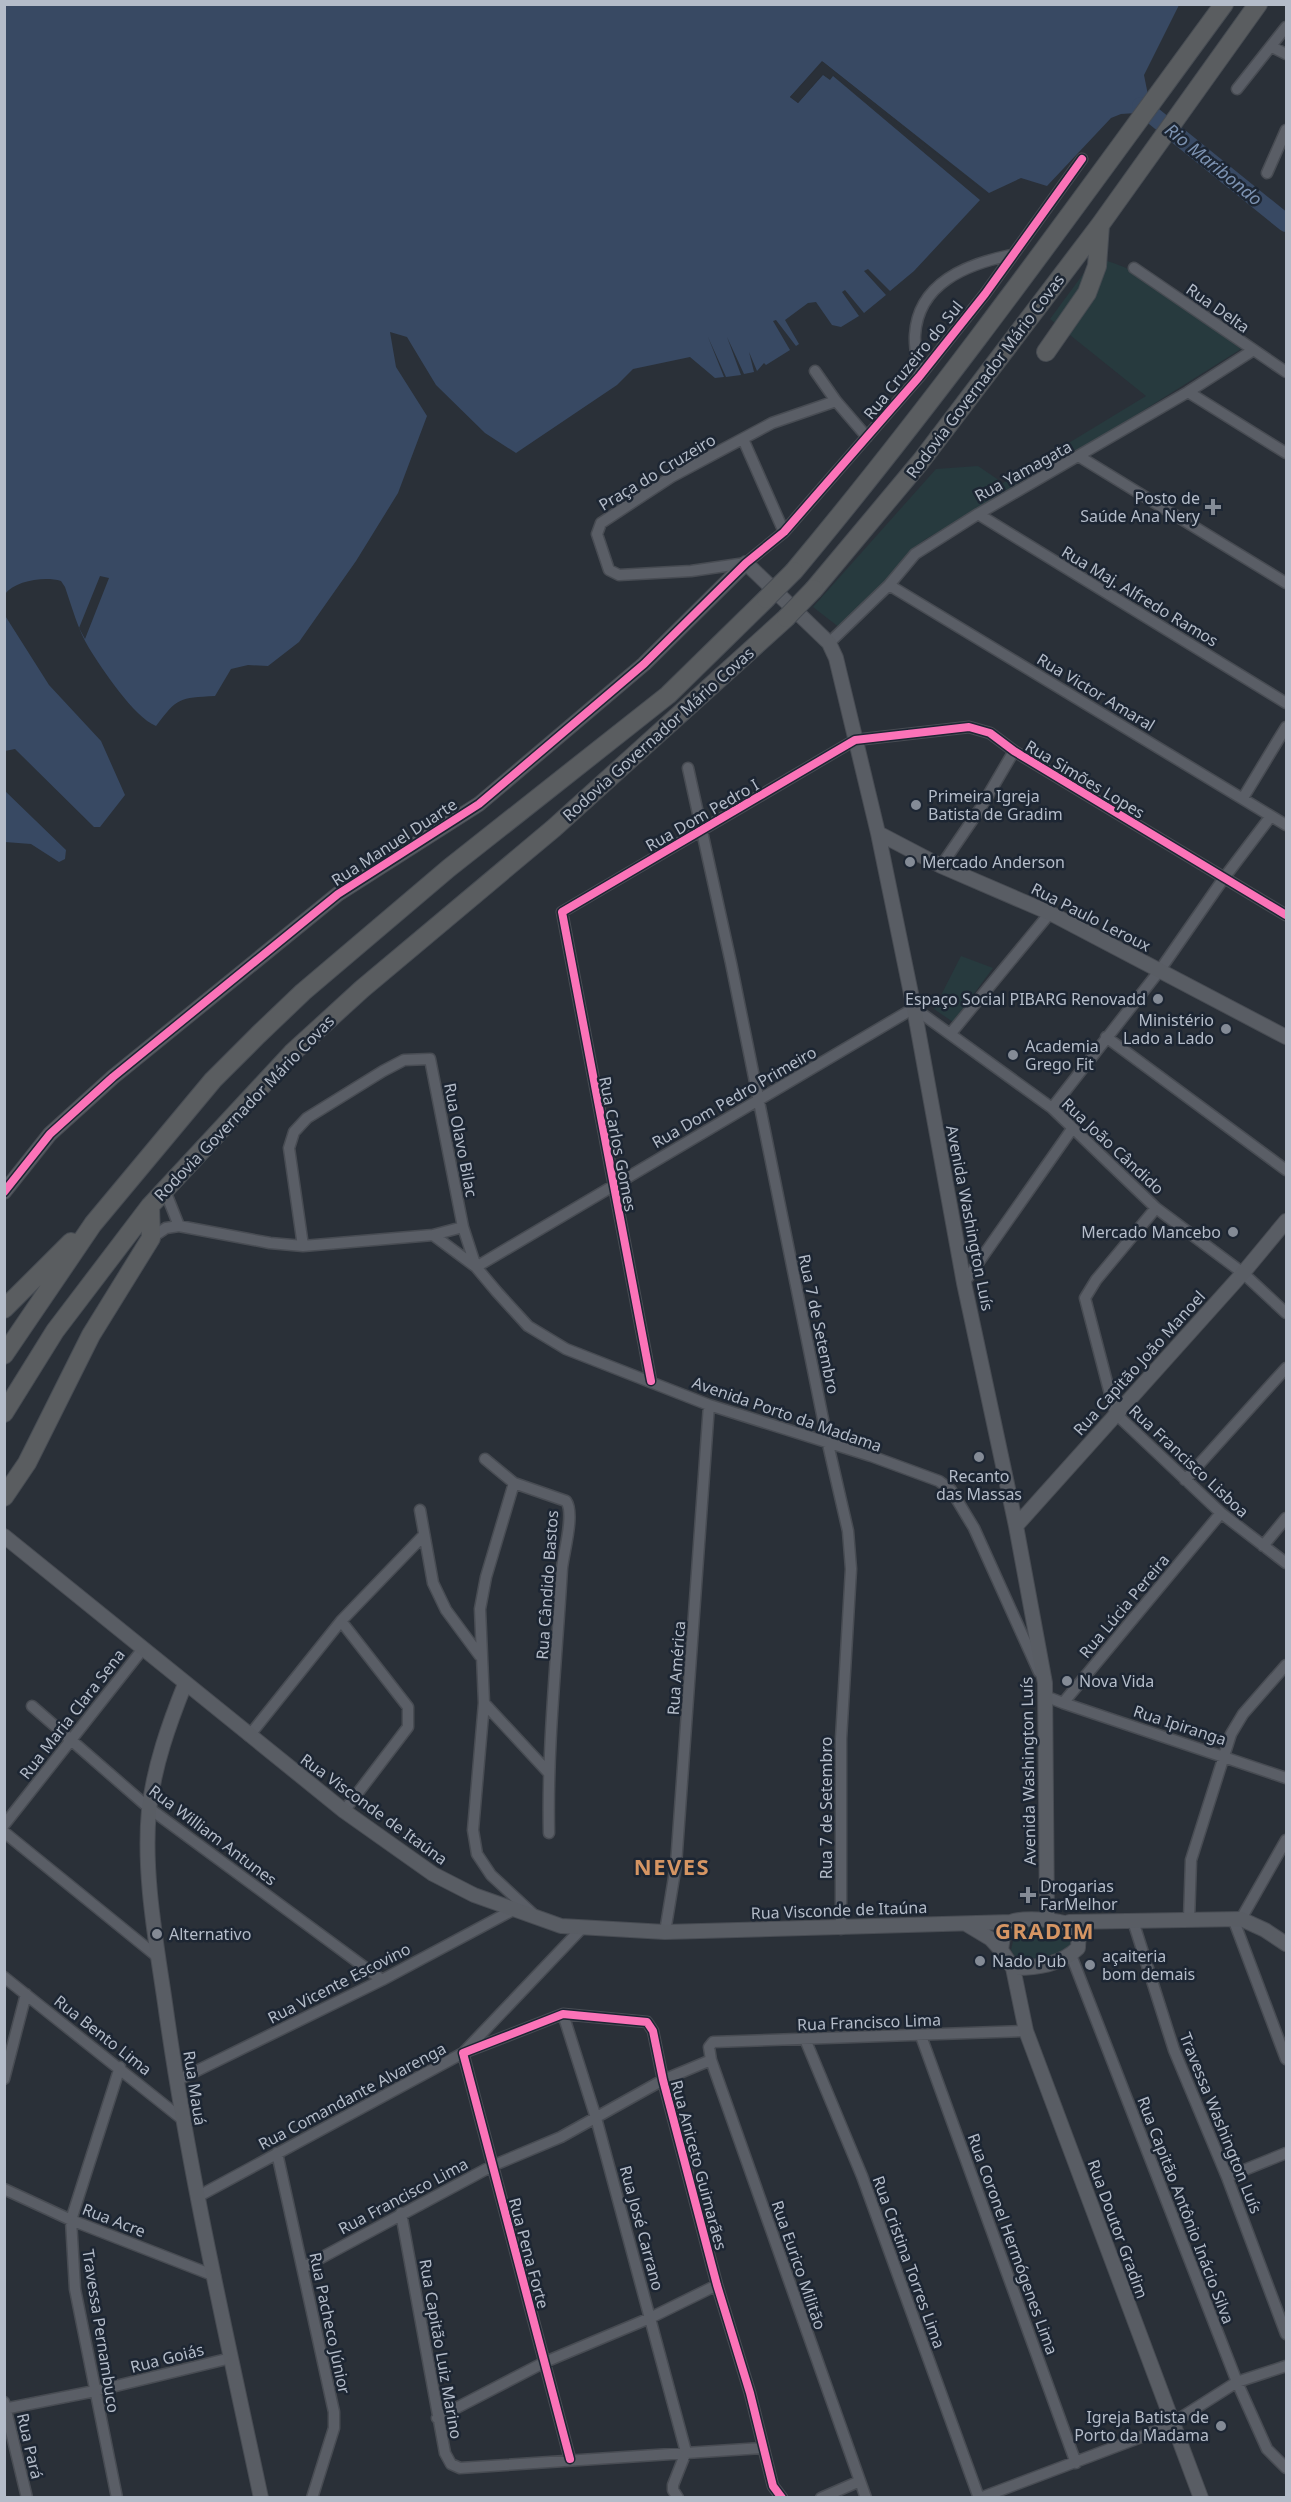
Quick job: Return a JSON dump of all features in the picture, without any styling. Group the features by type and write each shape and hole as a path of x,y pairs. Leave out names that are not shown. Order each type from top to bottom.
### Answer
{"highway":[{"name":"Rodovia Governador Mário Covas","path":"4,1355 93,1224 213,1080 303,992 449,868 668,695 794,572 932,401 1224,4"},
{"name":"Rodovia Governador Mário Covas","path":"4,1413 55,1332 164,1188 292,1053 354,997 554,828 786,618 814,589 862,535 921,461 1100,225 1258,4"},
{"path":"1046,352 1051,341 1088,293 1097,266 1100,225"},
{"path":"4,1497 27,1463 91,1335 151,1238 150,1206"},
{"path":"4,1309 61,1251 93,1224"}],"street":[{"path":"1237,88 1287,27"},
{"path":"1272,47 1287,54"},
{"path":"1267,173 1287,129"},
{"name":"Rua Cruzeiro do Sul","path":"746,563 784,532 919,377 985,294 1082,159"},
{"path":"919,377 915,336 919,310 931,293 950,276 979,262 1011,255"},
{"name":"Rua Delta","path":"1134,267 1252,351 1287,372"},
{"name":"Rua Yamagata","path":"830,643 889,585 915,554 978,514 1080,457 1188,392 1252,351"},
{"path":"815,371 836,401 867,437"},
{"path":"1188,392 1287,453"},
{"name":"Praça do Cruzeiro","path":"746,563 691,571 613,574 609,570 597,534 601,523 651,490 772,423 836,401"},
{"path":"743,439 784,532"},
{"path":"1080,457 1287,583"},
{"name":"Rua Maj. Alfredo Ramos","path":"978,514 1287,704"},
{"name":"Avenida Washington Luís","path":"746,563 830,643 836,658 878,833 914,1008 964,1282 1016,1526 1045,1689 1047,1920"},
{"name":"Rua Manuel Duarte","path":"4,1192 50,1134 113,1077 338,894 479,804 644,664 746,563"},
{"name":"Rua Victor Amaral","path":"889,585 1287,825"},
{"name":"Rua Simões Lopes","path":"855,740 969,727 990,734 1014,752 1287,915"},
{"path":"1243,798 1287,727"},
{"name":"Rua Dom Pedro I","path":"562,912 855,740"},
{"path":"941,866 980,809 1014,752"},
{"name":"Rua 7 de Setembro","path":"688,768 700,831 731,963 828,1444 848,1531 851,1569 841,1739 841,1929"},
{"path":"1052,1108 1106,1036 1160,970 1224,878 1271,816"},
{"name":"Rua Paulo Leroux","path":"878,833 941,866 1050,913 1287,1037"},
{"name":"Rua Carlos Gomes","path":"562,912 612,1186 651,1381"},
{"path":"951,1033 1050,913"},
{"name":"Rua Dom Pedro Primeiro","path":"476,1267 914,1008"},
{"name":"Rua João Cândido","path":"914,1008 1052,1108 1156,1208 1243,1273 1287,1313"},
{"path":"1106,1036 1287,1170"},
{"name":"Rua Olavo Bilac","path":"303,1246 289,1148 294,1131 307,1118 404,1060 430,1059 463,1227"},
{"path":"964,1282 1072,1129"},
{"path":"164,1188 179,1226"},
{"name":"Rua Francisco Lisboa","path":"1156,1208 1096,1280 1085,1298 1115,1413 1221,1513 1287,1563"},
{"name":"Rua Capitão João Manoel","path":"1016,1526 1287,1221"},
{"path":"151,1238 166,1228 179,1226 270,1243 303,1246 433,1235 463,1227"},
{"name":"Avenida Porto da Madama","path":"463,1227 476,1267 528,1326 566,1349 710,1405 871,1456 939,1481 951,1490 974,1528 1045,1689"},
{"path":"433,1235 476,1267"},
{"path":"1185,1480 1287,1368"},
{"name":"Rua América","path":"665,1932 676,1865 710,1405"},
{"path":"485,1459 514,1483 486,1578 480,1609 484,1703 473,1830 477,1854 491,1875 537,1918"},
{"name":"Rua Cândido Bastos","path":"514,1483 566,1501 570,1511 563,1564 548,1772 549,1833"},
{"path":"420,1510 433,1584 446,1610 481,1656"},
{"name":"Rua Lúcia Pereira","path":"1063,1703 1221,1513"},
{"path":"1263,1546 1287,1518"},
{"path":"249,1736 341,1622 423,1535"},
{"name":"Rua Visconde de Itaúna","path":"4,1536 142,1650 344,1811 433,1874 474,1895 537,1918 561,1926 665,1932 841,1929 965,1922 1047,1920 1069,1922"},
{"path":"341,1622 408,1707 410,1715 408,1727 344,1811"},
{"name":"Rua Maria Clara Sena","path":"4,1825 142,1650"},
{"path":"1190,1920 1191,1860 1231,1734 1244,1714 1287,1665"},
{"name":"Rua Mauá","path":"185,1684 160,1755 149,1808 147,1836 159,1958 182,2119 261,2498"},
{"path":"1045,1689 1063,1703"},
{"path":"484,1703 548,1772"},
{"name":"Rua Ipiranga","path":"1063,1703 1287,1778"},
{"name":"Rua William Antunes","path":"32,1706 149,1808 382,1980"},
{"path":"4,1832 159,1958"},
{"path":"1238,1920 1287,1839"},
{"name":"Rua Vicente Escovino","path":"176,2081 382,1980 515,1909"},
{"path":"1238,1920 1287,2059"},
{"path":"1069,1922 1238,1920 1287,1944"},
{"name":"Travessa Washington Luís","path":"1133,1921 1174,2050 1227,2177 1287,2334"},
{"path":"965,1922 991,1939 1013,1968 1047,1965 1074,1952 1087,1938 1094,1922"},
{"path":"1001,1950 1004,1929 1011,1922"},
{"path":"1069,1922 1079,1934 1074,1952"},
{"name":"Rua Comandante Alvarenga","path":"198,2197 463,2053 584,1927"},
{"name":"Rua Capitão Antônio Inácio Silva","path":"1074,1952 1237,2382 1267,2449 1287,2468"},
{"name":"Rua Doutor Gradim","path":"1013,1968 1026,2031 1201,2498"},
{"name":"Rua Bento Lima","path":"4,1977 120,2067 182,2119"},
{"path":"4,2079 26,1994"},
{"name":"Rua Aniceto Guimarães","path":"463,2053 563,2014 646,2022 653,2031 663,2080 717,2285 750,2393 762,2448 773,2486 782,2498"},
{"name":"Rua José Carrano","path":"563,2014 596,2118 687,2452"},
{"name":"Rua Francisco Lima","path":"713,2042 1026,2031"},
{"name":"Rua Coronel Hermógenes Lima","path":"921,2036 1077,2463"},
{"name":"Rua Cristina Torres Lima","path":"805,2039 862,2176 980,2498"},
{"name":"Rua Eurico Militão","path":"713,2042 710,2047 711,2060 866,2498"},
{"name":"Rua Pena Forte","path":"463,2053 570,2459"},
{"name":"Rua Francisco Lima","path":"303,2267 492,2166 561,2137 663,2080 711,2060"},
{"name":"Travessa Pernambuco","path":"117,2498 72,2265 71,2220 120,2067"},
{"name":"Rua Pacheco Júnior","path":"277,2153 334,2412 334,2428 312,2498"},
{"path":"1227,2177 1287,2153"},
{"name":"Rua Acre","path":"4,2189 71,2220 215,2276"},
{"name":"Rua Capitão Luiz Marino","path":"401,2213 437,2418 445,2453 451,2464 460,2468 762,2448"},
{"path":"437,2418 545,2362 650,2318 717,2285"},
{"name":"Rua Goiás","path":"5,2407 95,2391 231,2358"},
{"path":"980,2498 1077,2463 1174,2422 1237,2382 1287,2366"},
{"name":"Rua Pará","path":"5,2407 27,2498"},
{"path":"678,2498 673,2485 687,2452"},
{"path":"821,2498 860,2481"}],"green space":[{"path":"1095,258 1115,263 1153,283 1172,295 1241,349 1063,461 924,540 840,628 813,607 936,469 978,466 1003,483 1146,396 1050,319"},
{"path":"961,956 993,968 953,1022 934,1009"},
{"path":"1071,1926 1078,1937 1065,1958 1019,1964 1011,1950 1016,1928"}],"water":[{"path":"5,5 1179,5 1144,75 1148,95 1136,113 1121,114 1111,118 1047,186 1021,178 989,193 822,61 790,97 798,103 823,75 830,80 833,76 980,200 914,271 890,291 868,269 864,271 886,295 864,313 845,290 842,292 859,316 841,327 832,325 816,302 808,303 785,320 799,344 796,346 776,320 773,321 790,350 766,365 764,363 757,371 749,352 754,372 744,374 727,337 741,375 726,377 708,337 724,377 715,378 690,357 633,369 617,385 516,453 485,433 436,385 407,337 390,332 396,367 427,416 398,493 356,561 299,642 268,666 248,665 231,669 215,696 194,697 180,701 169,709 156,726 147,721 129,703 110,680 89,648 61,581 46,579 30,581 16,586 5,594"},
{"path":"4,614 49,685 101,741 125,795 100,827 94,827 15,749 5,751"},
{"path":"4,790 66,850 65,859 59,862 31,844 5,842"}],"pier":[{"path":"823,62 990,196 838,77 927,151 833,75 830,79 823,74 798,103 790,97"},
{"path":"100,576 109,578 85,639 79,628"}],"waterway":[{"name":"Rio Maribondo","path":"1141,106 1286,223"}],"cycle path":[{"path":"4,1192 50,1134 113,1077 338,894 479,804 644,664 746,563 784,532 919,377 985,294 1082,159"},
{"path":"651,1381 562,912 855,740 969,727 990,733 1014,751 1286,915"},
{"path":"570,2459 463,2053 563,2014 647,2022 653,2031 663,2080 717,2285 750,2393 773,2486 782,2498"}],"place":[{"name":"Posto de Saúde Ana Nery","path":"1213,507"},
{"name":"Primeira Igreja Batista de Gradim","path":"916,805"},
{"name":"Mercado Anderson","path":"910,862"},
{"name":"Espaço Social PIBARG Renovadd","path":"1158,999"},
{"name":"Ministério Lado a Lado","path":"1226,1029"},
{"name":"Academia Grego Fit","path":"1013,1055"},
{"name":"Mercado Mancebo","path":"1233,1232"},
{"name":"Recanto das Massas","path":"979,1457"},
{"name":"Nova Vida","path":"1067,1681"},
{"name":"Drogarias FarMelhor","path":"1028,1895"},
{"name":"Alternativo","path":"157,1934"},
{"name":"Nado Pub","path":"980,1961"},
{"name":"açaiteria bom demais","path":"1090,1965"},
{"name":"Igreja Batista de Porto da Madama","path":"1221,2426"}],"district":[{"name":"NEVES","path":"672,1866"},
{"name":"GRADIM","path":"1045,1930"}]}
